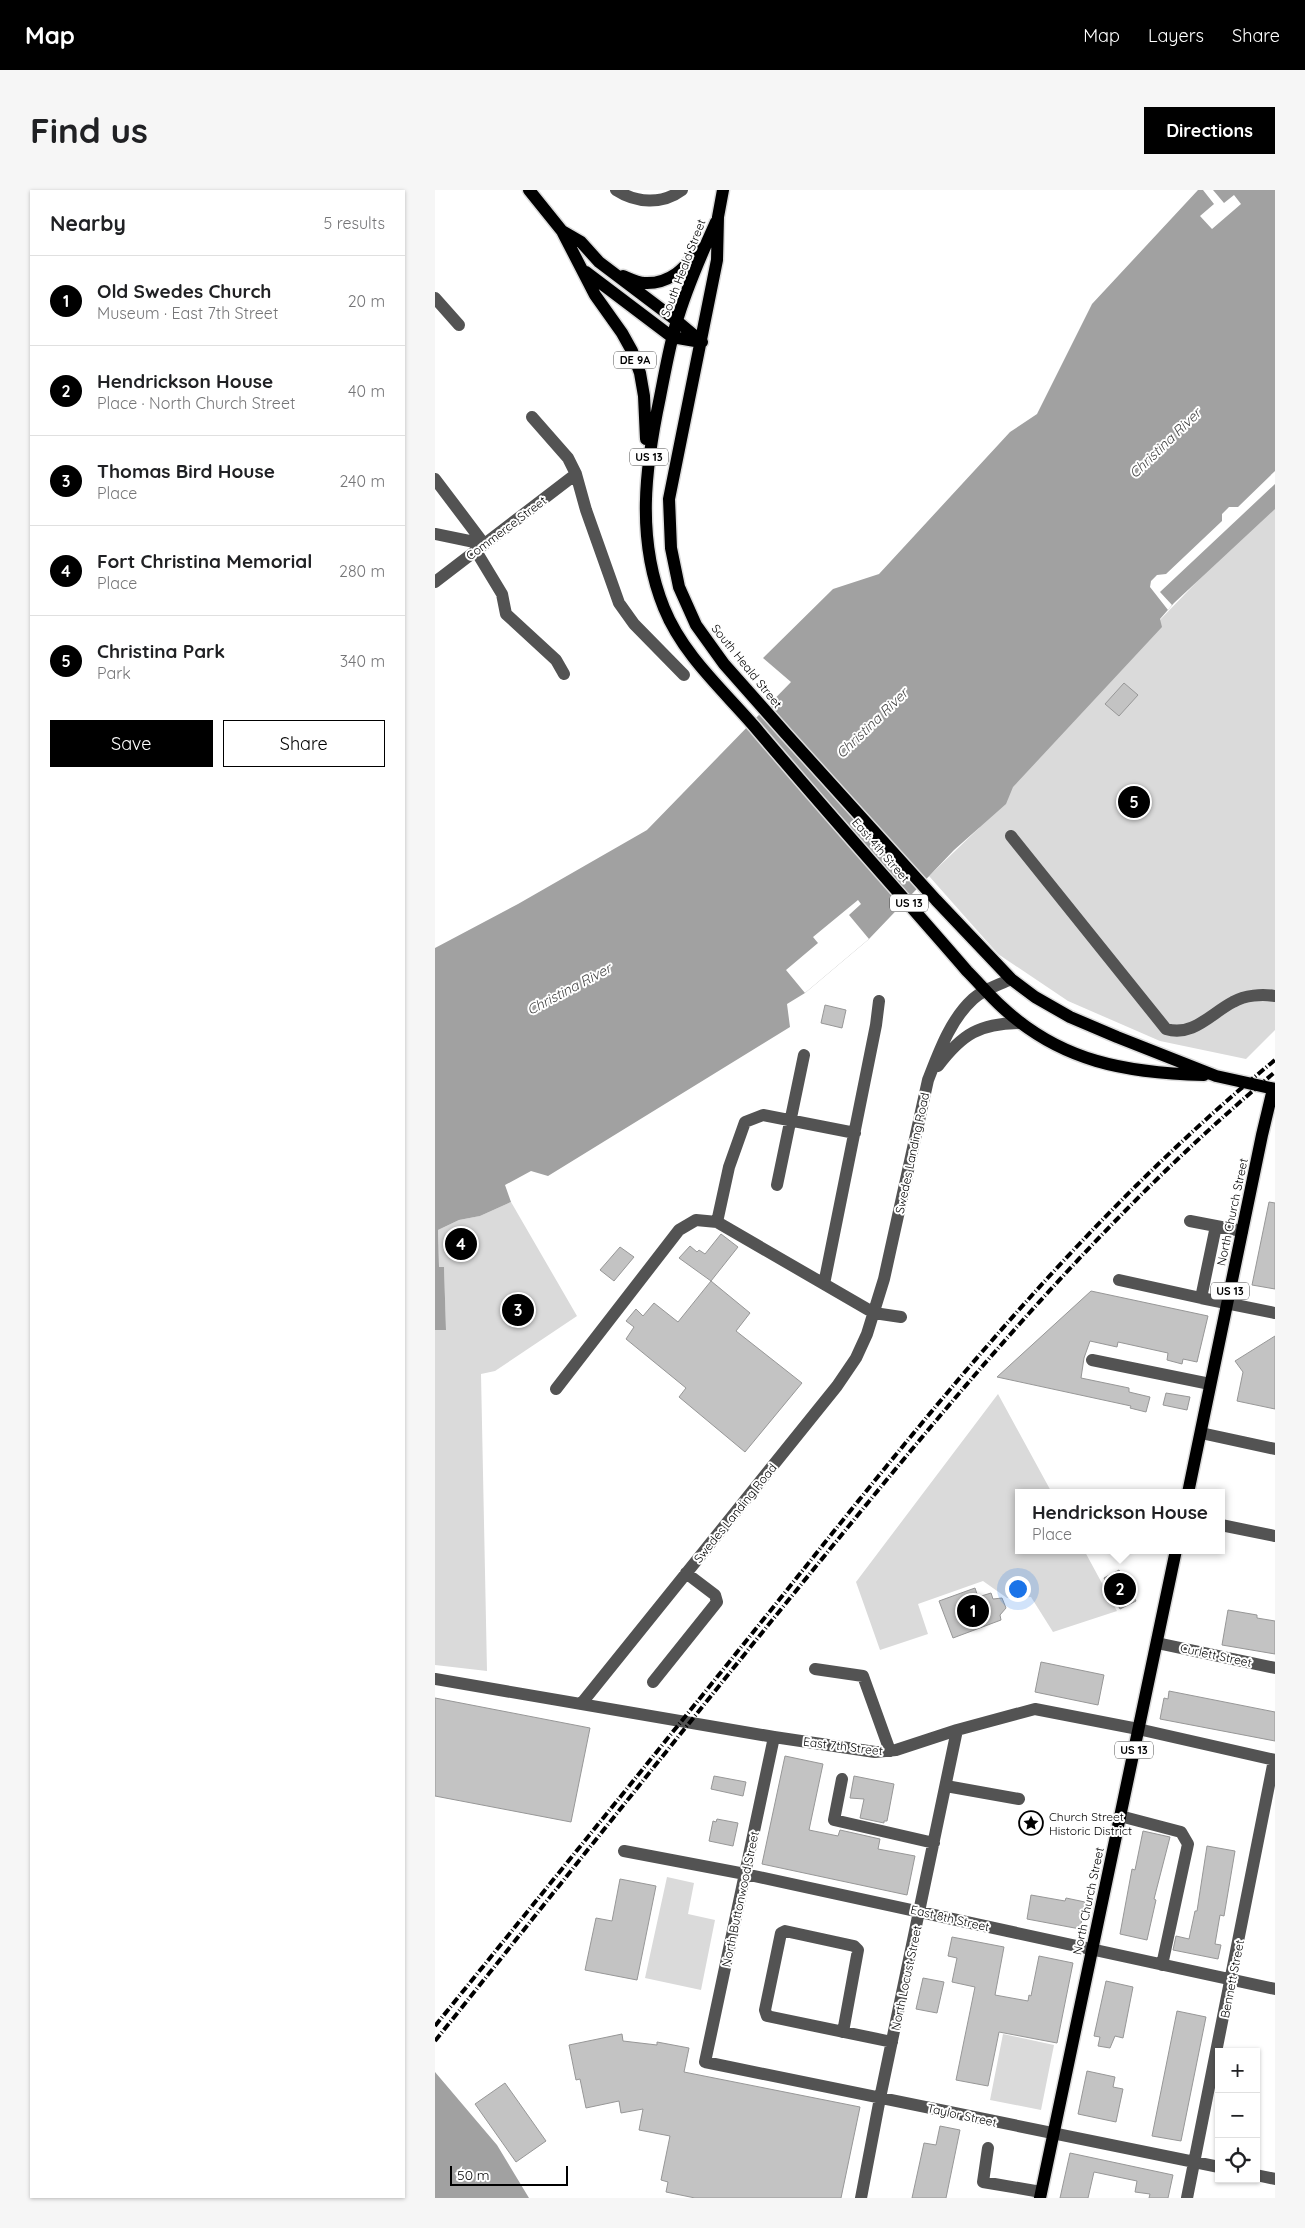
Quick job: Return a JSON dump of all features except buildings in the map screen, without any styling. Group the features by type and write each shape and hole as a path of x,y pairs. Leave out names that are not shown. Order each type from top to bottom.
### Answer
{"main road":[{"name":"DE 9A","path":"530,190 561,231 595,295 622,333 632,351 640,373 644,396 647,466"},
{"name":"South Heald Street","path":"723,190 718,217 717,260 669,499 671,548 679,587 696,625 724,664 936,900"},
{"name":"South Heald Street","path":"659,595 649,555 646,527 647,466 672,337 699,258 718,217"},
{"path":"613,273 643,284 666,279 676,274 691,260 718,217"},
{"name":"DE 9A","path":"561,231 581,242 599,262 702,342"},
{"path":"580,267 672,337 702,342"},
{"name":"East 4th Street","path":"659,595 665,611 685,646 702,670 751,723 967,971 1021,1023 1059,1047 1086,1059 1155,1074 1216,1076 1275,1087"},
{"name":"East 4th Street","path":"936,900 1011,979 1035,997 1070,1017 1142,1048 1216,1076"},
{"name":"North Church Street","path":"1189,1489 1242,1231 1275,1087"},
{"name":"North Church Street","path":"1040,2195 1175,1554"}],"street":[{"path":"615,190 643,201 661,201 682,190"},
{"path":"435,298 459,325"},
{"path":"532,417 568,458 576,474 586,510 619,603 635,624 684,675"},
{"name":"Commerce Street","path":"435,582 576,474"},
{"path":"435,479 480,548 502,594 506,614 556,660 564,674"},
{"path":"435,534 480,548"},
{"path":"1011,836 1166,1029 1181,1032 1192,1029 1234,1001 1263,994 1275,996"},
{"name":"Swedes Landing Road","path":"581,1704 837,1386 856,1358 867,1334 884,1279 928,1080 945,1038 974,998 985,990 1011,979"},
{"path":"824,1284 855,1134 879,1001"},
{"name":"Swedes Landing Road","path":"928,1080 949,1052 967,1035 997,1025 1021,1023"},
{"path":"777,1185 805,1055"},
{"path":"717,1222 729,1167 745,1122 763,1115 855,1134"},
{"path":"556,1389 679,1230 696,1220 717,1222 874,1313 901,1317"},
{"path":"1190,1221 1242,1231"},
{"path":"1201,1298 1216,1226"},
{"path":"1119,1280 1275,1313"},
{"path":"1092,1360 1210,1384"},
{"path":"1201,1433 1275,1448"},
{"path":"1225,1526 1275,1536"},
{"path":"653,1682 717,1602 715,1595 686,1573"},
{"name":"Curlett Street","path":"1157,1643 1275,1668"},
{"path":"815,1669 863,1676 889,1751"},
{"name":"East 7th Street","path":"435,1679 774,1738 875,1752 889,1751 1035,1709 1138,1729 1275,1760"},
{"name":"North Locust Street","path":"861,2198 879,2098 957,1730"},
{"name":"North Buttonwood Street","path":"705,2062 774,1738"},
{"name":"Bennett Street","path":"1187,2198 1275,1760"},
{"path":"842,1779 834,1820 934,1843"},
{"path":"946,1786 1019,1799"},
{"path":"1120,1816 1181,1832 1188,1844 1162,1965"},
{"name":"East 8th Street","path":"624,1851 920,1911 1275,1989"},
{"path":"843,2032 858,1950 854,1946 785,1931 781,1934 765,2010 767,2016 843,2032 891,2042"},
{"name":"Taylor Street","path":"705,2062 1215,2166"},
{"path":"988,2148 983,2182 1040,2195"},
{"path":"1260,2176 1275,2179"}],"shaded area":[{"path":"1275,501 1275,1030 1246,1059 1160,1041 1068,1001 998,954 929,876 979,828 1008,777"},
{"path":"511,1202 577,1316 495,1371 481,1374 487,1671 435,1665 435,1330 446,1330 444,1267 439,1267 438,1230 459,1220 480,1216"},
{"path":"998,1394 1050,1489 1015,1489 1015,1554 1086,1554 1117,1611 1053,1632 1031,1597 1007,1598 983,1581 918,1604 928,1634 880,1650 856,1582"},
{"path":"667,1877 694,1883 688,1914 715,1920 701,1990 645,1978"},
{"path":"1003,2034 1054,2045 1041,2110 990,2100"}],"water":[{"name":"Christina River","path":"1198,190 1275,190 1275,509 1174,603 1160,619 1162,627 1013,787 1006,804 954,850 869,939 805,993 787,1004 790,1027 548,1176 531,1171 505,1185 511,1202 480,1216 459,1220 438,1230 439,1267 444,1267 446,1330 435,1330 435,948 518,904 647,830 791,682 763,658 833,589 879,574 1010,432 1037,414 1092,304"},
{"path":"435,2072 497,2145 529,2198 435,2198"}],"pier":[{"path":"1203,190 1213,190 1224,203 1234,195 1241,204 1212,229 1200,216 1214,204"},
{"path":"1275,471 1275,484 1160,592 1172,605 1168,610 1150,587 1151,581 1157,575 1166,574 1222,521 1222,514 1229,507 1238,507"},
{"path":"858,900 861,904 849,915 869,939 805,993 786,970 818,943 813,937"}],"railway":[{"path":"435,2026 900,1449 1017,1312 1078,1245 1141,1181 1206,1119 1275,1060"},
{"path":"435,2041 684,1729 886,1481 990,1357 1099,1238 1155,1181 1214,1125 1275,1072"}],"place":[{"name":"Christina Park","path":"1134,802"},
{"name":"Fort Christina Memorial","path":"461,1244"},
{"name":"Thomas Bird House","path":"518,1310"},
{"name":"Hendrickson House","path":"1120,1589"},
{"name":"Old Swedes Church","path":"973,1611"},
{"name":"Church Street Historic District","path":"1031,1823"}]}
